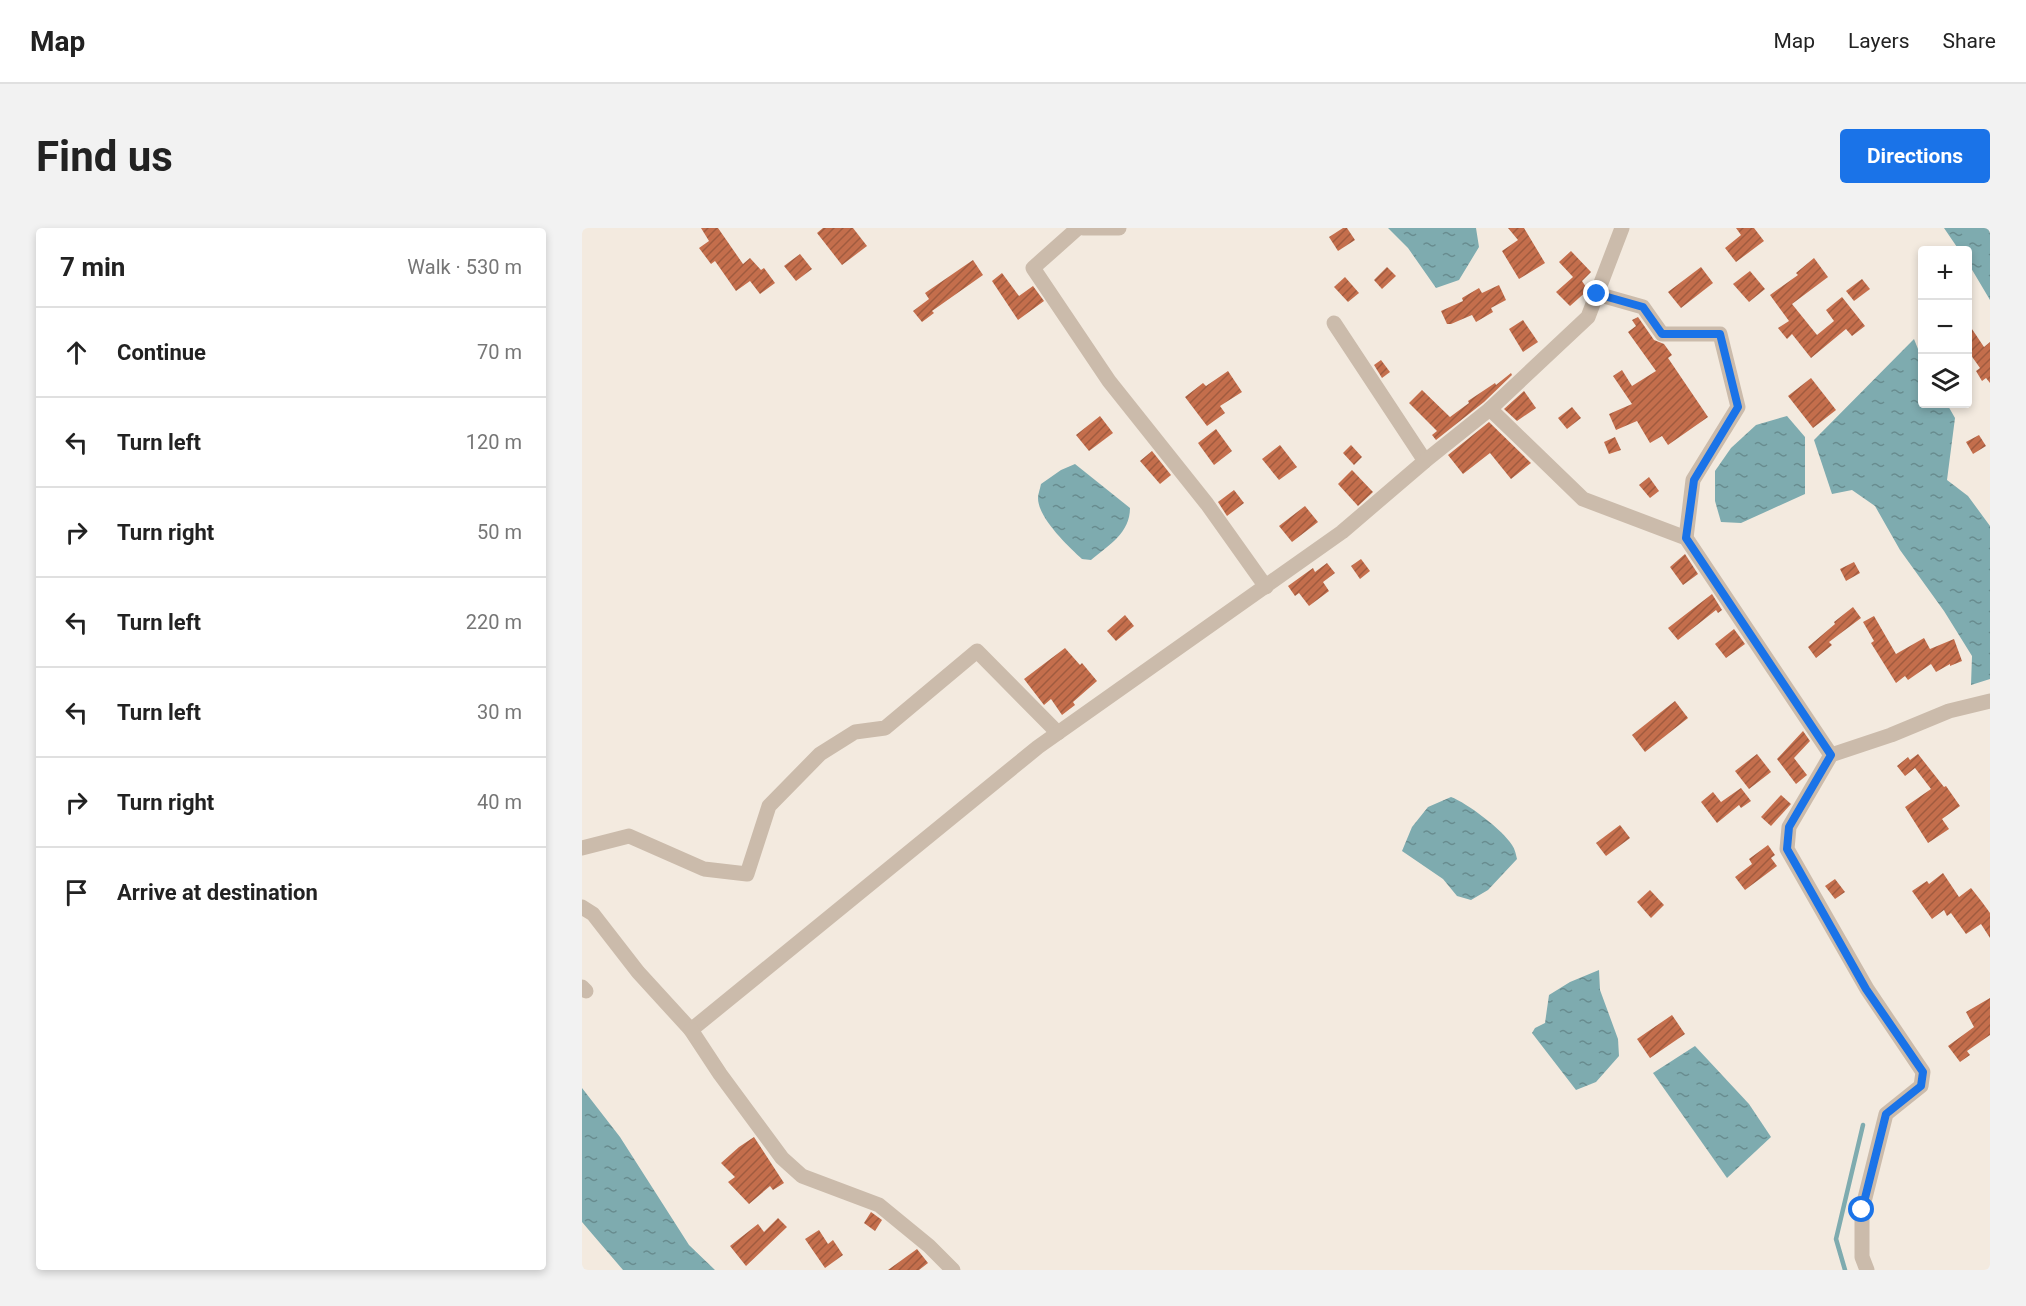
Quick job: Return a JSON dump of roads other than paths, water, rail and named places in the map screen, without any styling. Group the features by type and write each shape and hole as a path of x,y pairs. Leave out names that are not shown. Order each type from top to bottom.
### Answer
{"street":[{"path":"1078,228 1033,268 1109,381 1207,504 1266,587"},
{"path":"1083,228 1116,230 1119,228"},
{"path":"691,1030 1038,747 1342,532 1425,460 1490,409 1588,317 1622,228"},
{"path":"1597,294 1643,307 1662,334 1720,334 1738,407 1694,480 1686,538"},
{"path":"1334,323 1425,460"},
{"path":"1490,409 1583,499 1686,538 1831,755"},
{"path":"582,848 629,836 704,869 747,874 769,806 820,754 855,732 885,728 977,651 1058,733"},
{"path":"1867,1270 1862,1257 1862,1210 1886,1114 1921,1086 1923,1072 1866,989 1787,849 1789,827 1831,755 1891,735 1949,711 1990,701"},
{"path":"582,907 594,914 638,972 691,1030 720,1074 782,1158 802,1176 879,1205 953,1270"}],"water":[{"path":"1388,228 1476,228 1479,247 1459,280 1436,288 1408,248"},
{"path":"1944,228 1990,228 1990,300 1972,270 1972,246 1956,246"},
{"path":"1914,339 1918,349 1918,408 1949,408 1955,418 1947,480 1968,496 1990,526 1990,679 1971,685 1972,656 1944,611 1900,550 1875,506 1852,490 1832,494 1814,440"},
{"path":"1787,416 1805,437 1805,494 1741,523 1721,522 1715,501 1715,471 1731,448 1756,425"},
{"path":"1075,464 1130,508 1126,525 1117,538 1091,560 1082,559 1069,547 1048,523 1039,506 1041,484 1061,470"},
{"path":"1451,797 1475,811 1501,832 1513,847 1517,859 1488,890 1471,900 1457,896 1443,879 1402,851 1412,827 1428,807"},
{"path":"1599,970 1600,990 1618,1039 1619,1056 1596,1082 1576,1090 1532,1033 1535,1028 1545,1023 1549,995 1570,982"},
{"path":"1695,1046 1749,1104 1771,1137 1727,1178 1653,1073"},
{"path":"582,1088 620,1137 689,1245 715,1270 623,1270 582,1222"}],"waterway":[{"path":"1845,1270 1836,1239 1863,1125"}]}
